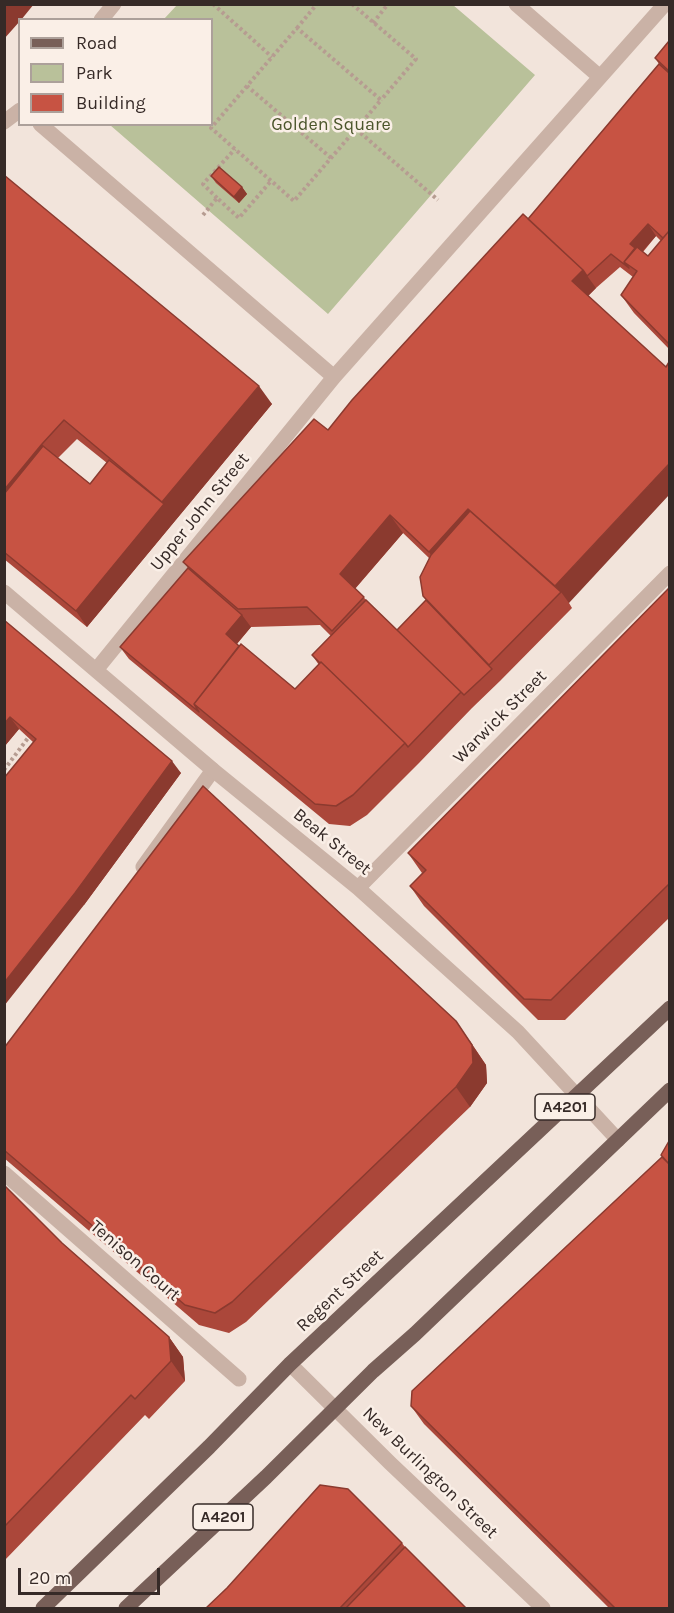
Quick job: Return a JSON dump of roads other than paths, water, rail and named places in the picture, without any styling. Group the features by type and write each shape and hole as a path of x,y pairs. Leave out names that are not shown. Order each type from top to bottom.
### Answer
{"main road":[{"name":"Regent Street","path":"43,1608 210,1447 290,1364 669,1008"},
{"name":"A4201","path":"126,1608 669,1090"}],"street":[{"path":"103,18 114,4"},
{"path":"516,4 600,76"},
{"path":"42,126 334,378 665,4"},
{"path":"4,122 18,112"},
{"name":"Upper John Street","path":"96,670 334,378"},
{"name":"Warwick Street","path":"358,888 669,573"},
{"name":"Beak Street","path":"4,592 213,770 358,888 518,1032 618,1140"},
{"path":"131,882 213,770"},
{"name":"Tenison Court","path":"4,1173 239,1379"},
{"name":"New Burlington Street","path":"290,1364 334,1409 543,1608"}],"park label":[{"name":"Golden Square","path":"331,125"}]}
